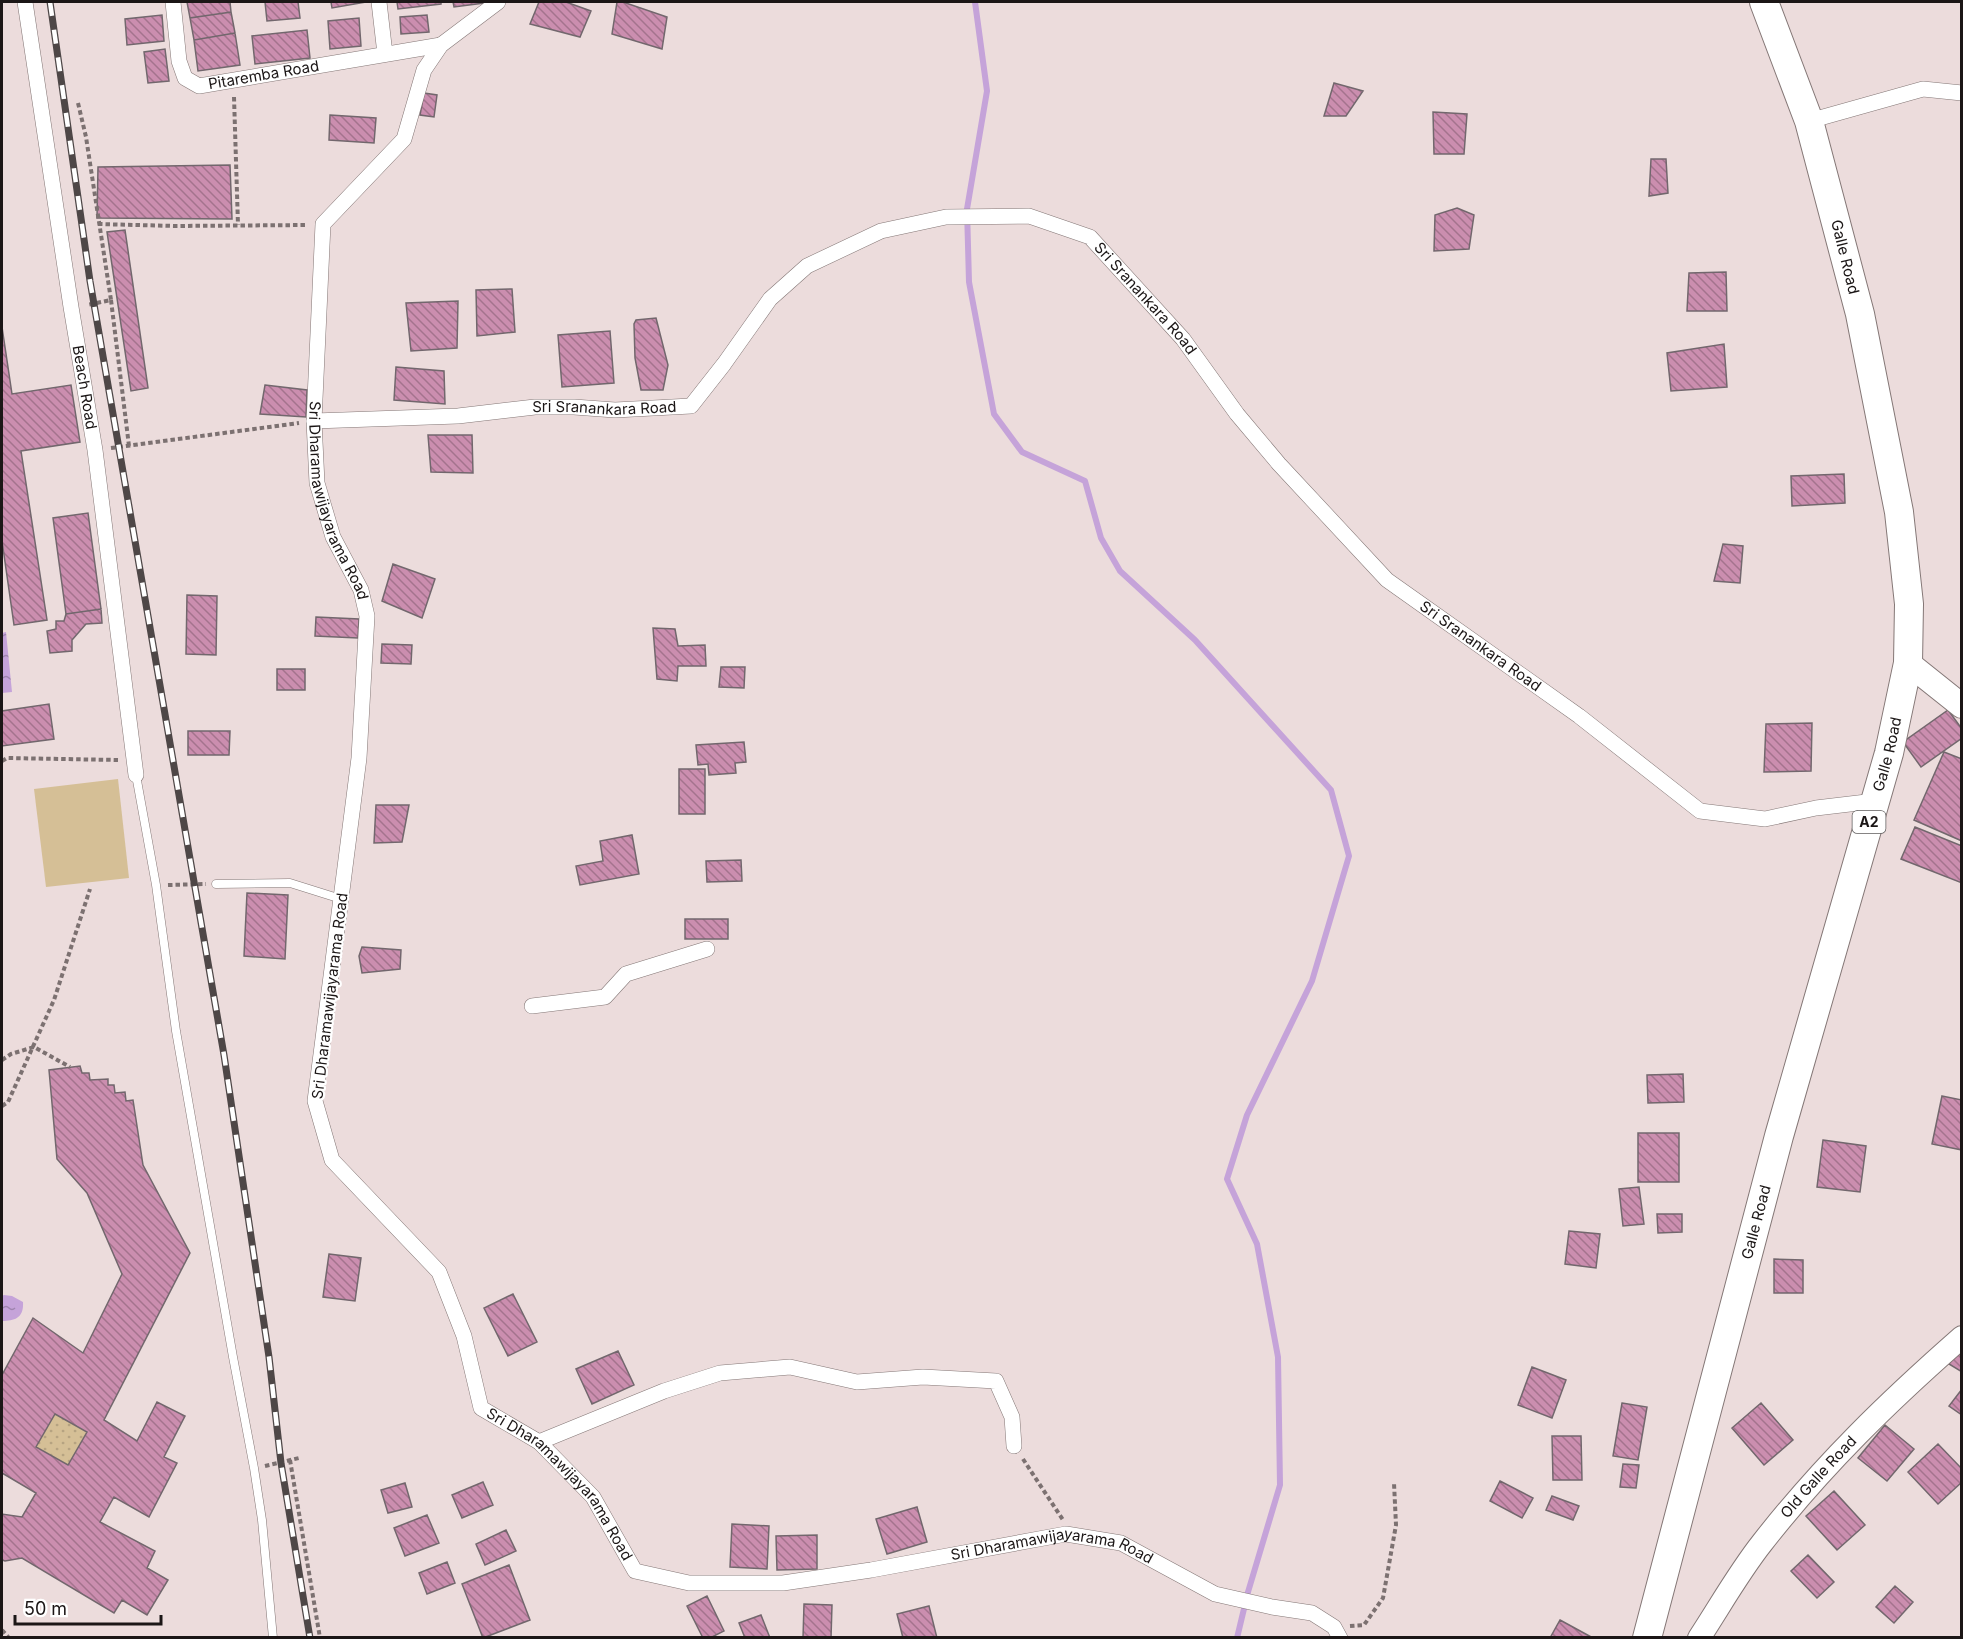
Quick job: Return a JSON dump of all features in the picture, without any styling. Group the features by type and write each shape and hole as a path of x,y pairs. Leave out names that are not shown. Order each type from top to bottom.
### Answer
{"highway":[{"name":"Galle Road","path":"1647,1638 1782,1125 1889,753 1908,663 1909,604 1899,512 1860,314 1809,121 1764,2"}],"main road":[{"path":"1908,663 1962,706"}],"street":[{"name":"Beach Road","path":"25,2 95,450 135,767"},
{"name":"Pitaremba Road","path":"173,2 179,61 185,78 199,86 441,45"},
{"path":"379,2 385,54"},
{"path":"323,224 404,139 424,70 441,45 498,2"},
{"path":"1809,121 1923,89 1962,93"},
{"name":"Sri Sranankara Road","path":"314,421 458,416 535,407 615,410 691,406 770,299 807,266 881,231 946,217 1029,216 1090,237 1183,339 1237,414 1279,464 1387,580 1579,717 1700,812 1765,819 1816,808 1875,801"},
{"name":"Sri Dharamawijayarama Road","path":"323,224 314,421 317,483 333,537 362,590 367,616 359,758 315,1101 332,1160 439,1272 464,1336 481,1408 538,1442 593,1497 635,1571 689,1583 783,1583 871,1570 1066,1534 1121,1543 1215,1594 1272,1607 1312,1613 1337,1633"},
{"path":"532,1006 605,997 626,974 707,949"},
{"name":"Old Galle Road","path":"1699,1638 1761,1545 1813,1480 1871,1419 1962,1337"},
{"path":"538,1442 664,1391 720,1373 790,1368 857,1382 923,1377 996,1381 1012,1417 1014,1446"}],"lane":[{"path":"135,767 156,885 176,1031 258,1489 273,1638"},
{"path":"216,884 290,883 341,900"}],"path":[{"path":"233,80 238,225"},
{"path":"78,103 86,137 111,300 129,446"},
{"path":"98,224 323,224"},
{"path":"71,307 111,300"},
{"path":"95,450 314,421"},
{"path":"2,761 7,758 135,767"},
{"path":"156,885 216,884"},
{"path":"2,1106 8,1102 54,1000 90,889"},
{"path":"2,1060 11,1054 34,1047 70,1067"},
{"path":"1014,1446 1062,1516 1066,1534"},
{"path":"281,1463 299,1458"},
{"path":"290,1460 320,1638"},
{"path":"1337,1633 1364,1624 1383,1598 1396,1525 1394,1483"},
{"path":"2,1630 9,1638"}],"shaded area":[{"path":"118,779 129,878 46,887 34,789"},
{"path":"55,1414 87,1432 68,1465 36,1447"}],"water":[{"path":"6,632 12,692 2,693 2,633"},
{"path":"2,1296 12,1296 23,1302 22,1312 18,1318 2,1321"}],"building":[{"path":"187,2 230,2 231,12 190,18"},
{"path":"265,2 298,2 300,18 267,21"},
{"path":"331,2 366,2 332,8"},
{"path":"397,2 441,2 441,4 398,9"},
{"path":"453,2 484,2 484,3 454,7"},
{"path":"539,2 566,2 591,11 580,37 530,24"},
{"path":"617,2 667,17 662,49 612,34"},
{"path":"231,12 235,33 194,40 190,18"},
{"path":"162,15 164,41 127,45 125,19"},
{"path":"427,15 429,32 401,34 400,17"},
{"path":"359,18 361,46 330,49 328,21"},
{"path":"307,30 310,58 255,64 252,36"},
{"path":"235,33 240,65 198,71 194,40"},
{"path":"165,49 169,81 148,83 144,52"},
{"path":"1334,83 1363,91 1346,116 1324,116"},
{"path":"424,93 437,95 434,117 420,115"},
{"path":"1433,112 1467,114 1464,154 1434,154"},
{"path":"330,115 376,118 374,143 329,140"},
{"path":"1651,159 1666,159 1668,193 1649,196"},
{"path":"230,165 232,219 97,218 98,167"},
{"path":"1457,208 1474,215 1469,249 1434,251 1435,215"},
{"path":"125,230 148,388 131,391 107,232"},
{"path":"1726,272 1727,311 1687,311 1689,273"},
{"path":"512,289 515,332 477,336 476,290"},
{"path":"458,301 457,348 411,351 406,303"},
{"path":"656,318 668,365 663,390 641,390 635,358 634,324 636,320"},
{"path":"2,327 12,394 71,385 80,442 21,451 47,620 14,625 2,541"},
{"path":"610,331 614,383 562,387 558,335"},
{"path":"1724,344 1727,387 1671,391 1667,353"},
{"path":"396,367 444,371 445,404 394,400"},
{"path":"265,385 307,390 306,417 260,414"},
{"path":"428,435 472,435 473,473 431,472"},
{"path":"1844,474 1845,503 1792,506 1791,476"},
{"path":"88,513 101,609 66,614 53,518"},
{"path":"1723,544 1743,546 1740,583 1714,581"},
{"path":"393,564 435,579 422,618 382,601"},
{"path":"187,595 217,596 216,655 186,654"},
{"path":"101,609 102,623 86,624 72,640 72,651 50,653 47,631 56,629 56,621 64,621 66,614"},
{"path":"316,617 359,619 358,638 315,636"},
{"path":"653,628 675,629 678,646 705,645 706,666 678,666 677,681 657,679"},
{"path":"382,644 412,645 411,664 381,663"},
{"path":"721,667 745,667 744,688 719,687"},
{"path":"277,669 305,669 305,690 277,690"},
{"path":"49,704 54,739 2,746 2,711"},
{"path":"1948,710 1962,729 1962,738 1921,767 1903,742"},
{"path":"1812,723 1811,771 1764,772 1766,724"},
{"path":"188,731 230,731 229,755 188,755"},
{"path":"744,742 746,762 735,763 736,773 709,775 708,764 698,765 696,745"},
{"path":"1944,752 1962,759 1962,841 1914,820"},
{"path":"679,769 705,769 705,814 679,814"},
{"path":"376,805 409,805 402,842 374,843"},
{"path":"1915,827 1962,846 1962,883 1901,859"},
{"path":"632,835 639,874 580,885 576,866 603,861 600,841"},
{"path":"741,860 742,881 707,882 706,861"},
{"path":"247,893 288,895 285,959 244,956"},
{"path":"685,919 728,919 728,939 685,939"},
{"path":"362,947 401,950 400,969 362,973 359,956"},
{"path":"80,1066 82,1073 89,1073 90,1080 108,1079 108,1085 114,1085 115,1093 125,1092 126,1101 133,1100 143,1165 190,1253 104,1420 137,1441 157,1402 185,1416 164,1457 177,1463 149,1517 114,1497 100,1522 155,1551 147,1568 168,1580 147,1615 122,1600 114,1613 22,1558 2,1560 2,1514 22,1517 36,1493 2,1473 2,1375 33,1318 83,1353 122,1274 87,1193 57,1159 49,1070","holes":["55,1414 87,1432 68,1465 36,1447"]},
{"path":"1683,1074 1684,1102 1648,1103 1647,1075"},
{"path":"1942,1096 1962,1100 1962,1150 1932,1144"},
{"path":"1638,1133 1679,1133 1679,1182 1638,1182"},
{"path":"1823,1140 1866,1146 1860,1192 1817,1187"},
{"path":"1639,1187 1644,1224 1623,1226 1619,1189"},
{"path":"1657,1214 1682,1214 1682,1232 1658,1233"},
{"path":"1569,1231 1600,1234 1596,1268 1565,1264"},
{"path":"329,1254 361,1258 355,1301 323,1297"},
{"path":"1774,1259 1803,1260 1803,1293 1774,1293"},
{"path":"513,1294 537,1342 508,1356 484,1308"},
{"path":"1962,1346 1962,1372 1949,1364"},
{"path":"618,1351 634,1385 592,1404 576,1369"},
{"path":"1532,1367 1566,1380 1552,1418 1518,1405"},
{"path":"1962,1389 1962,1415 1949,1406"},
{"path":"1622,1403 1647,1407 1638,1460 1613,1456"},
{"path":"1761,1403 1793,1440 1764,1465 1732,1428"},
{"path":"1885,1425 1914,1449 1887,1481 1858,1458"},
{"path":"1552,1436 1581,1436 1582,1480 1553,1480"},
{"path":"1938,1444 1962,1469 1962,1482 1938,1504 1908,1472"},
{"path":"1623,1464 1639,1465 1636,1488 1620,1487"},
{"path":"1500,1481 1533,1498 1522,1518 1490,1501"},
{"path":"483,1482 493,1505 462,1518 452,1495"},
{"path":"405,1483 412,1507 388,1513 381,1490"},
{"path":"1834,1491 1865,1525 1837,1550 1806,1516"},
{"path":"1552,1496 1579,1506 1573,1520 1546,1510"},
{"path":"917,1507 927,1542 887,1554 876,1519"},
{"path":"427,1515 439,1543 405,1556 394,1528"},
{"path":"732,1524 769,1526 767,1569 730,1567"},
{"path":"506,1530 516,1551 485,1565 476,1544"},
{"path":"817,1535 817,1569 777,1570 776,1536"},
{"path":"1808,1555 1834,1582 1817,1598 1791,1571"},
{"path":"447,1562 455,1583 427,1594 419,1573"},
{"path":"509,1565 530,1620 483,1638 462,1584"},
{"path":"1895,1586 1913,1602 1894,1623 1876,1607"},
{"path":"707,1596 724,1631 710,1638 703,1638 687,1606"},
{"path":"804,1604 832,1605 831,1638 803,1638"},
{"path":"929,1606 937,1638 903,1638 897,1614"},
{"path":"761,1615 770,1638 745,1638 739,1623"},
{"path":"1560,1620 1593,1638 1550,1638"}],"waterway":[{"path":"975,2 987,91 967,209 969,282 994,414 1022,452 1085,481 1101,538 1120,571 1195,640 1331,790 1349,856 1312,981 1247,1115 1227,1179 1257,1244 1278,1357 1280,1485 1248,1592 1237,1638"}],"railway":[{"path":"50,2 90,281 224,1055 269,1357 281,1463 310,1638"}]}
